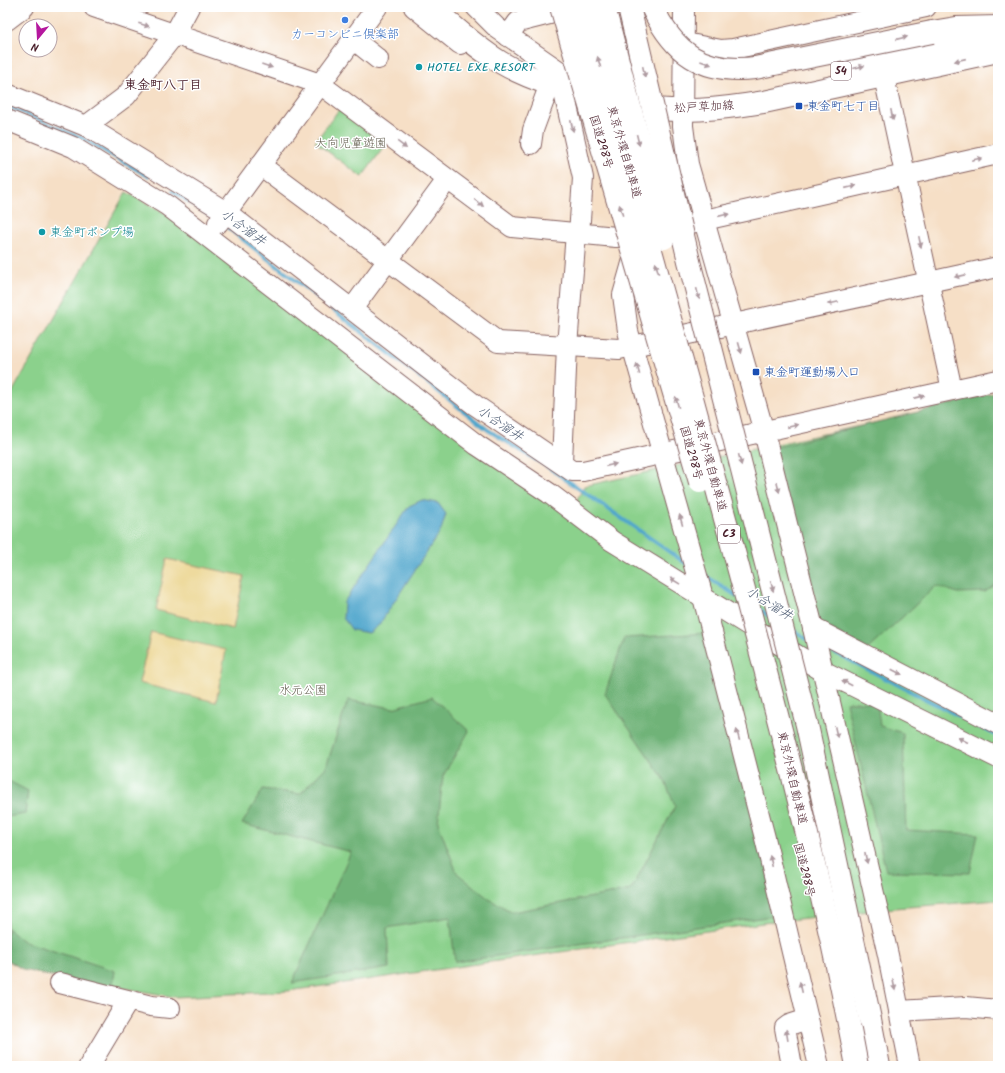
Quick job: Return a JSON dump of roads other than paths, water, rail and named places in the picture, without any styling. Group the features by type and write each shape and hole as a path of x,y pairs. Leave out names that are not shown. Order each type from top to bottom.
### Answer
{"main road":[{"name":"国道298号","path":"561,7 650,309 755,676 812,902 850,1066"},
{"name":"東京外環自動車道","path":"583,7 666,302 772,692 815,871 857,1066"},
{"name":"東京外環自動車道","path":"604,7 785,703 867,1066"},
{"path":"629,7 689,261 807,725 879,1066"},
{"path":"652,7 662,27 676,46 702,62 720,68 737,70 763,67 956,28 998,27"},
{"name":"松戸草加線","path":"442,11 483,50 501,62 557,84 641,107 683,105 761,91 998,33"},
{"name":"松戸草加線","path":"683,105 705,110 764,102 998,51"}],"street":[{"path":"7,20 24,7"},
{"path":"94,7 320,84 512,227 578,233 640,236 703,220 998,154"},
{"path":"86,126 126,96 174,35 189,7"},
{"path":"208,236 377,7"},
{"path":"414,7 474,56 496,67 557,84"},
{"path":"476,7 513,22 557,84 583,178 567,346 567,466 549,493"},
{"path":"513,22 579,7"},
{"path":"684,7 685,43 683,105 685,148 703,220 764,432 813,631 887,947 910,1066"},
{"path":"685,43 721,50 733,49 870,13 926,7"},
{"path":"353,39 378,59"},
{"path":"884,77 952,390"},
{"path":"531,144 533,130 557,84"},
{"path":"7,94 86,126 226,212 475,405 504,426 567,466 583,471 998,380"},
{"path":"7,120 73,147 142,188 208,236 477,445 549,493 612,541 701,589 820,662 998,758"},
{"path":"685,148 651,210 640,236 627,276 623,295 624,314 701,589 765,838 819,1066"},
{"path":"260,165 498,342 619,349 998,268"},
{"path":"352,309 447,180"},
{"path":"813,631 998,724"},
{"path":"60,982 128,1001 170,1008"},
{"path":"89,1066 128,1001"},
{"path":"899,1011 966,1007 998,1010"},
{"path":"792,1066 785,1028 789,1025 808,1019"}],"water":[{"path":"422,500 438,503 446,514 441,530 379,625 369,633 352,630 343,618 344,602 409,506"}],"waterway":[{"name":"小合溜井","path":"7,106 80,137 148,176"},
{"name":"小合溜井","path":"173,191 214,218"},
{"name":"小合溜井","path":"223,224 488,430 548,467 687,564"},
{"name":"小合溜井","path":"704,575 737,596"},
{"name":"小合溜井","path":"757,608 771,617"},
{"name":"小合溜井","path":"790,629 809,640"},
{"name":"小合溜井","path":"824,647 998,736"}],"place":[{"name":"カーコンビニ倶楽部","path":"345,20"},
{"name":"HOTEL EXE RESORT","path":"419,67"},
{"name":"東金町七丁目","path":"799,106"},
{"name":"東金町ポンプ場","path":"42,232"},
{"name":"東金町運動場入口","path":"756,372"}],"district":[{"name":"東金町八丁目","path":"163,85"}],"park label":[{"name":"大向児童遊園","path":"351,143"},
{"name":"水元公園","path":"303,690"}]}
